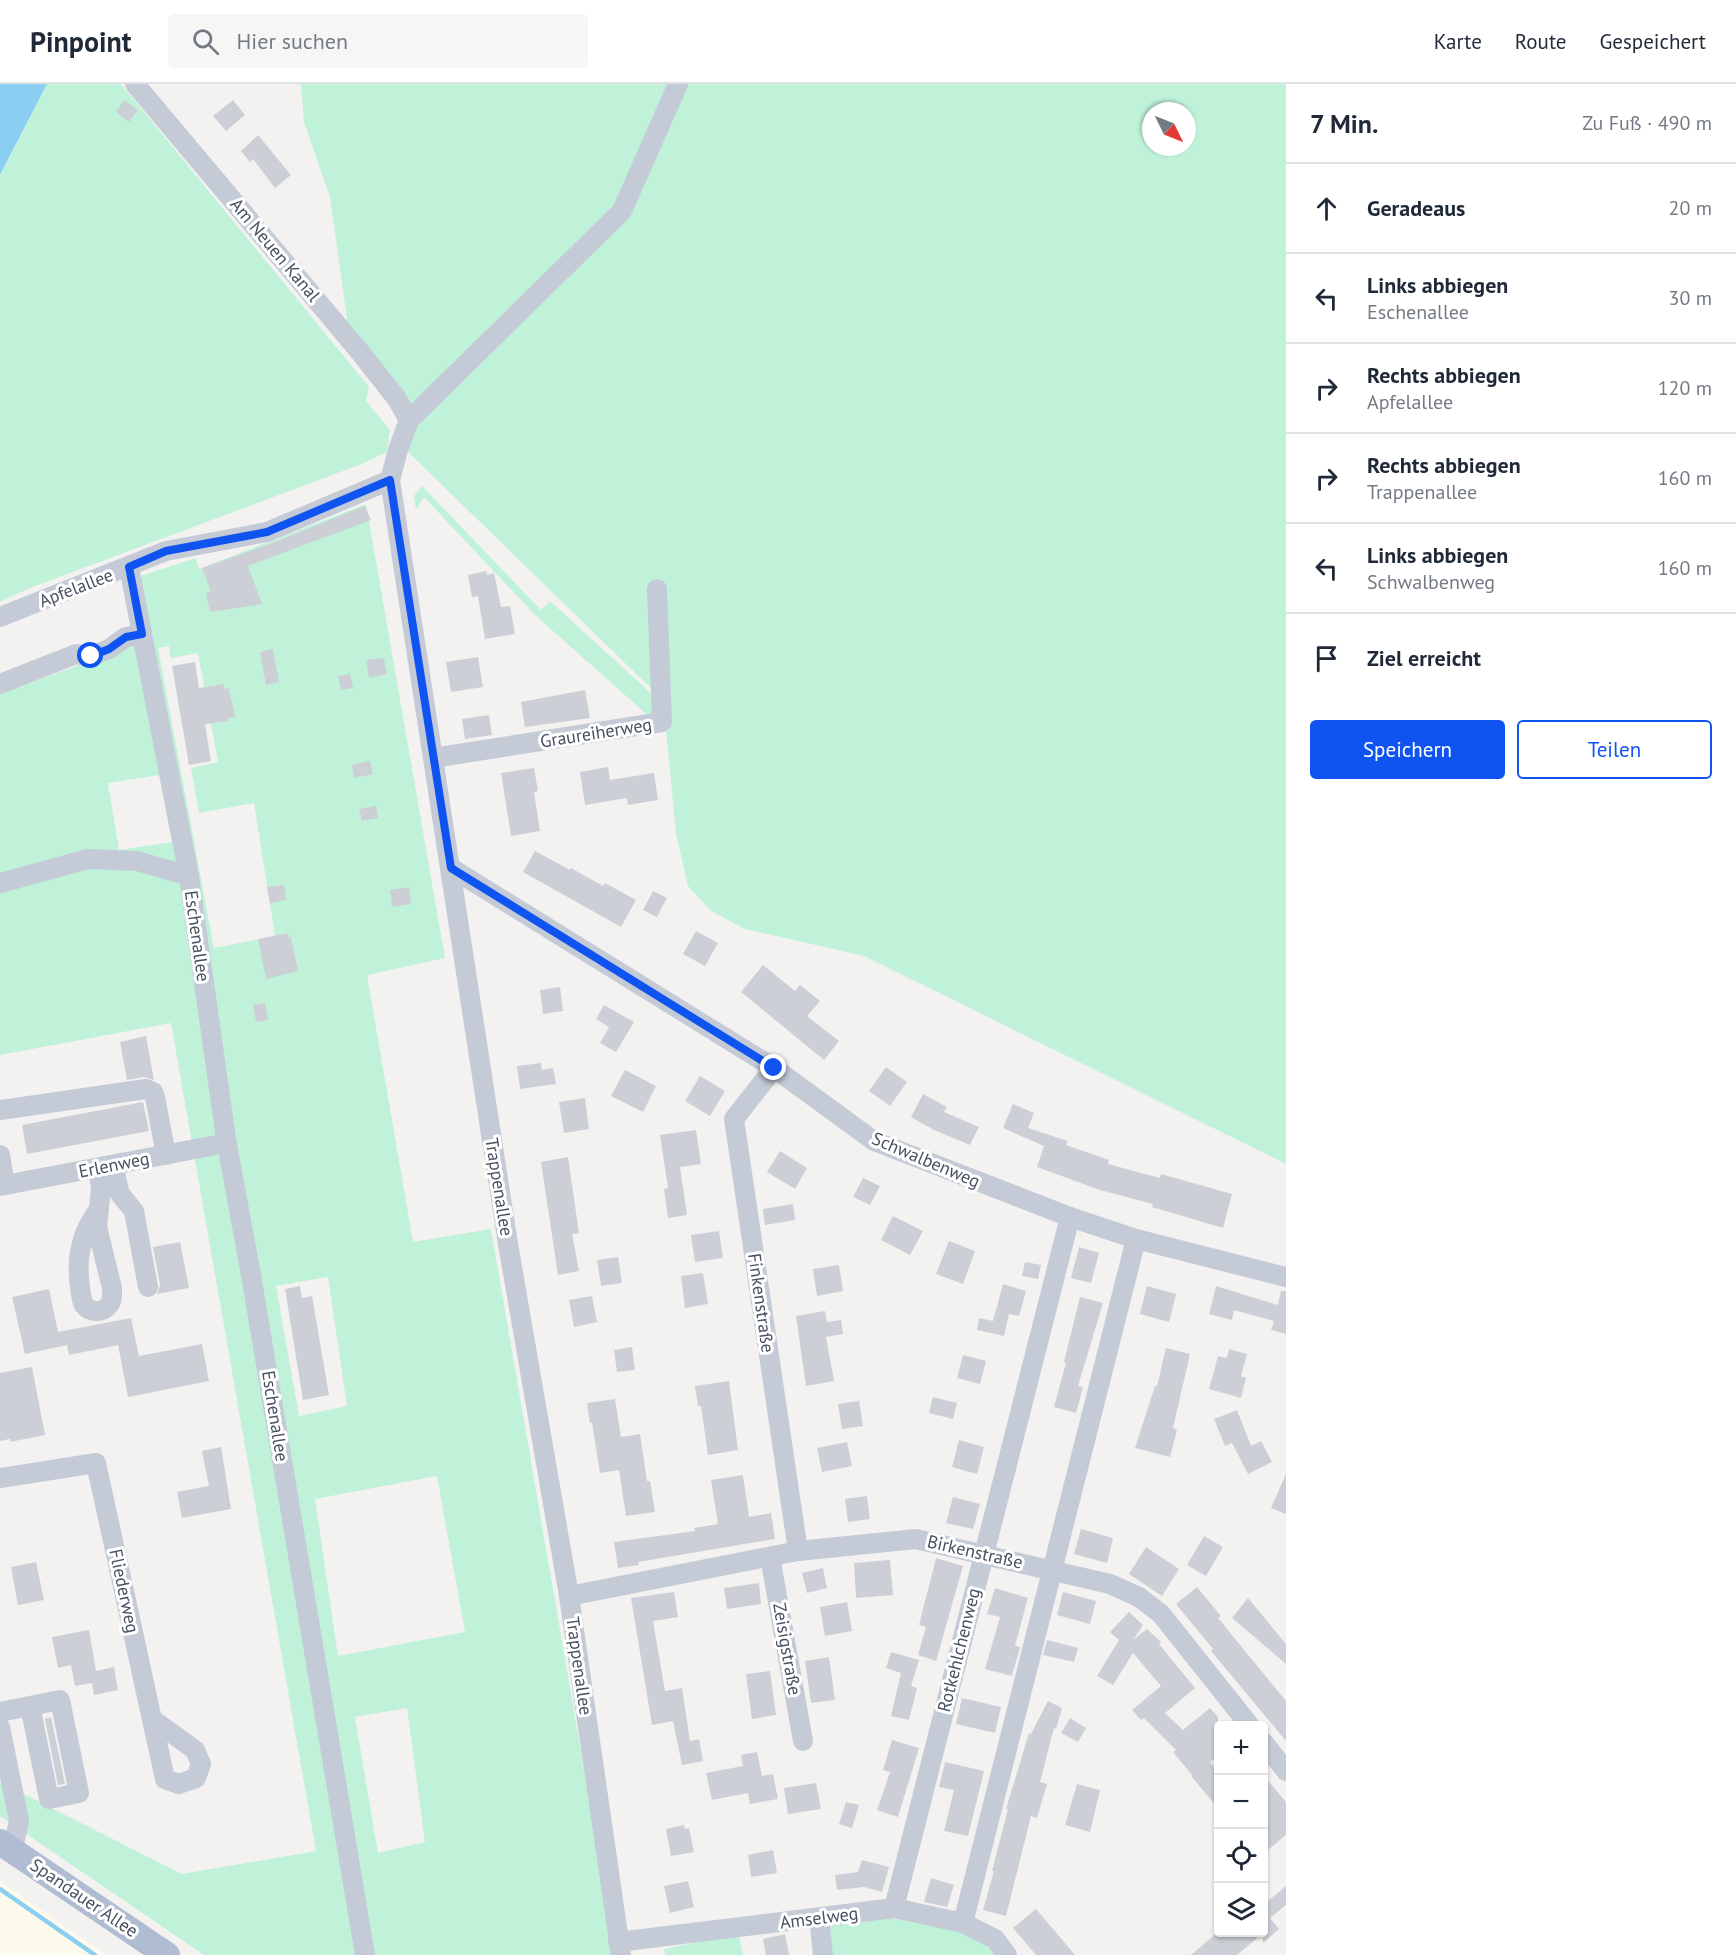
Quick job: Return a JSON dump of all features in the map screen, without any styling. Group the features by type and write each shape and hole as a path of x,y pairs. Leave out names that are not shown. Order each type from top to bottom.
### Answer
{"main road":[{"name":"Spandauer Allee","path":"5,1845 167,1955"}],"street":[{"name":"Am Neuen Kanal","path":"135,84 360,352 397,399 409,420"},
{"path":"409,420 622,210 678,84"},
{"name":"Trappenallee","path":"409,420 390,480 508,1244 569,1596 619,1948"},
{"name":"Apfelallee","path":"0,617 166,551 267,532 390,480"},
{"name":"Eschenallee","path":"129,567 189,876 227,1143 365,1955"},
{"name":"Graureiherweg","path":"433,758 662,723 657,589"},
{"path":"0,684 76,654 91,656 109,649 126,637 142,634"},
{"name":"Eschenallee","path":"0,883 88,859 137,861 189,876"},
{"name":"Schwalbenweg","path":"451,868 774,1068 874,1141 1070,1217 1136,1239 1286,1277"},
{"name":"Finkenstraße","path":"774,1068 734,1119 798,1551"},
{"path":"0,1110 146,1089 153,1092 155,1097 166,1155"},
{"name":"Erlenweg","path":"2,1185 227,1143"},
{"path":"0,1155 2,1185"},
{"path":"97,1212 105,1166"},
{"path":"105,1166 120,1194 134,1211 148,1287"},
{"name":"Rotkehlchenweg","path":"894,1908 1070,1217"},
{"path":"963,1923 1136,1239"},
{"name":"Fliederweg","path":"0,1478 96,1463 152,1719"},
{"name":"Birkenstraße","path":"569,1596 798,1551 916,1539 1110,1584 1139,1597 1161,1614 1247,1721"},
{"name":"Zeisigstraße","path":"770,1557 803,1742"},
{"path":"0,1713 30,1706 60,1700 79,1793 49,1800 30,1706"},
{"path":"0,1727 19,1821 15,1839 5,1845"},
{"path":"1268,1749 1286,1771"},
{"name":"Amselweg","path":"619,1948 819,1917 894,1908 963,1923 995,1939 1007,1955"},
{"path":"819,1917 824,1955"}],"shaded area":[{"path":"0,1881 106,1955 0,1955"}],"green space":[{"path":"47,84 121,84 369,387 366,401 390,430 387,452 359,465 30,588 0,602 0,176"},
{"path":"301,84 1286,84 1286,1164 864,956 745,929 711,911 688,886 676,833 663,698 662,580 653,580 656,693 405,449 414,419 348,326 330,197 304,122"},
{"path":"422,486 541,610 550,601 655,697 652,719 535,615 424,497 416,510 414,496"},
{"path":"366,504 445,958 367,975 413,1242 491,1229 616,1955 204,1955 0,1816 0,1782 182,1874 316,1851 171,1023 0,1055 0,694 136,644 125,581 196,558 199,569","holes":["169,646 171,658 198,653 218,762 191,768 199,813 254,803 275,936 214,948 158,648","159,775 172,842 119,850 108,783","328,1277 347,1406 299,1416 276,1286","437,1476 465,1632 338,1656 315,1499","407,1708 425,1842 378,1853 355,1717"]},
{"path":"879,1916 959,1930 994,1950 996,1955 819,1955 816,1922"},
{"path":"739,1934 743,1955 665,1955 664,1949"}],"water":[{"path":"0,84 47,84 0,175"}],"building":[{"path":"124,100 138,110 129,122 116,112"},
{"path":"233,100 245,115 226,131 213,116"},
{"path":"258,135 291,175 275,188 253,159 250,162 241,151"},
{"path":"365,506 371,520 248,566 262,604 210,612 206,593 211,592 202,568"},
{"path":"486,571 487,575 494,573 501,607 510,606 515,634 485,639 478,596 472,597 468,575"},
{"path":"273,649 279,682 266,685 260,652"},
{"path":"478,657 483,687 451,692 446,662"},
{"path":"384,659 387,674 369,678 366,660"},
{"path":"195,662 199,688 224,684 224,689 229,688 235,717 228,718 229,721 205,724 211,761 189,765 172,666"},
{"path":"350,674 353,688 341,690 338,676"},
{"path":"585,690 590,718 525,727 521,702"},
{"path":"489,715 492,735 465,739 462,719"},
{"path":"370,761 373,774 354,778 352,765"},
{"path":"608,767 610,780 654,773 658,800 628,805 627,798 585,805 580,772"},
{"path":"534,768 538,791 534,792 540,831 511,836 501,773"},
{"path":"376,806 378,818 362,821 359,809"},
{"path":"535,851 570,870 571,868 603,886 605,883 636,900 621,927 523,872"},
{"path":"284,885 286,900 270,903 267,887"},
{"path":"409,887 411,904 392,907 390,890"},
{"path":"653,891 667,898 657,917 643,910"},
{"path":"696,931 718,943 705,966 683,954"},
{"path":"288,933 289,938 291,937 298,971 266,979 258,939"},
{"path":"763,965 795,991 800,985 820,1001 807,1016 839,1041 824,1060 741,992"},
{"path":"560,987 563,1011 543,1014 540,990"},
{"path":"265,1003 268,1020 256,1022 253,1005"},
{"path":"604,1005 634,1022 616,1052 600,1043 609,1027 596,1019"},
{"path":"146,1036 154,1080 144,1077 127,1080 120,1042"},
{"path":"541,1063 542,1070 553,1068 556,1084 520,1089 517,1066"},
{"path":"886,1067 907,1082 890,1106 869,1091"},
{"path":"625,1070 656,1086 643,1112 611,1096"},
{"path":"700,1076 725,1091 710,1116 685,1101"},
{"path":"923,1094 947,1107 944,1112 979,1127 970,1145 934,1130 911,1117"},
{"path":"585,1098 589,1129 564,1133 559,1102"},
{"path":"143,1102 149,1131 27,1154 22,1125"},
{"path":"1013,1104 1034,1113 1028,1128 1068,1141 1066,1145 1109,1160 1108,1164 1160,1178 1161,1174 1232,1194 1223,1228 1152,1207 1153,1204 1100,1190 1037,1167 1044,1146 1003,1128"},
{"path":"696,1130 701,1164 680,1167 687,1215 668,1218 664,1189 668,1188 660,1135"},
{"path":"780,1151 807,1168 795,1189 767,1172"},
{"path":"568,1157 579,1233 572,1234 579,1271 558,1275 541,1162"},
{"path":"863,1178 880,1186 870,1205 853,1197"},
{"path":"793,1204 795,1220 765,1225 763,1209"},
{"path":"893,1216 923,1231 910,1255 881,1240"},
{"path":"719,1231 723,1258 695,1262 691,1235"},
{"path":"949,1241 975,1251 963,1284 936,1274"},
{"path":"180,1242 189,1288 157,1294 160,1285 153,1247"},
{"path":"1079,1247 1099,1253 1091,1283 1071,1278"},
{"path":"618,1257 622,1283 601,1286 597,1260"},
{"path":"1025,1262 1041,1265 1038,1279 1022,1276"},
{"path":"839,1265 843,1291 817,1296 813,1269"},
{"path":"703,1273 708,1304 685,1308 681,1276"},
{"path":"1003,1284 1026,1291 1019,1316 1009,1314 1004,1336 977,1330 979,1318 993,1321"},
{"path":"300,1286 302,1298 312,1296 329,1395 303,1400 285,1289"},
{"path":"1147,1286 1176,1294 1169,1322 1140,1314"},
{"path":"1216,1286 1278,1305 1281,1291 1286,1291 1286,1334 1271,1330 1274,1321 1234,1310 1232,1320 1209,1314"},
{"path":"49,1289 58,1332 131,1318 139,1356 202,1344 209,1381 128,1397 118,1345 69,1355 67,1345 25,1354 12,1297"},
{"path":"592,1296 597,1322 574,1327 569,1300"},
{"path":"1080,1297 1103,1303 1078,1386 1083,1387 1076,1413 1054,1407"},
{"path":"825,1311 827,1322 841,1320 843,1334 826,1337 834,1381 806,1386 796,1316"},
{"path":"632,1347 635,1370 617,1372 614,1350"},
{"path":"1166,1348 1190,1354 1173,1428 1177,1430 1170,1457 1135,1448 1155,1386 1157,1386"},
{"path":"1229,1349 1247,1354 1241,1376 1246,1378 1241,1398 1209,1389 1218,1356 1227,1358"},
{"path":"963,1355 986,1361 980,1384 957,1378"},
{"path":"32,1367 45,1435 10,1442 10,1439 0,1441 0,1373"},
{"path":"729,1381 738,1450 708,1455 701,1406 698,1406 695,1386"},
{"path":"933,1397 957,1403 953,1419 929,1413"},
{"path":"615,1399 621,1437 640,1434 647,1481 650,1481 655,1512 626,1516 619,1470 600,1473 587,1403"},
{"path":"859,1401 863,1426 842,1429 838,1404"},
{"path":"1237,1410 1251,1446 1261,1441 1272,1462 1248,1474 1232,1443 1225,1446 1214,1419"},
{"path":"959,1440 984,1447 977,1474 952,1467"},
{"path":"847,1442 852,1466 822,1472 817,1448"},
{"path":"221,1447 231,1509 182,1518 177,1492 209,1486 202,1451"},
{"path":"1286,1474 1286,1514 1271,1508"},
{"path":"743,1475 749,1517 771,1513 775,1539 638,1562 639,1565 618,1568 614,1542 695,1531 694,1528 718,1524 711,1480"},
{"path":"867,1496 870,1519 848,1522 845,1499"},
{"path":"953,1497 980,1504 973,1529 946,1523"},
{"path":"1081,1529 1113,1538 1107,1563 1074,1554"},
{"path":"1204,1536 1223,1547 1206,1576 1187,1565"},
{"path":"1146,1547 1179,1569 1162,1596 1129,1574"},
{"path":"936,1558 963,1566 936,1661 918,1655 926,1627 919,1625"},
{"path":"890,1560 893,1595 856,1598 854,1563"},
{"path":"36,1562 44,1600 18,1605 11,1567"},
{"path":"823,1568 827,1588 807,1593 802,1573"},
{"path":"759,1583 761,1604 727,1609 724,1588"},
{"path":"1197,1587 1221,1616 1218,1618 1286,1701 1286,1741 1211,1651 1213,1649 1176,1604"},
{"path":"995,1588 1028,1598 1015,1646 1020,1647 1012,1676 985,1669 1000,1617 987,1614"},
{"path":"674,1592 678,1617 653,1621 665,1691 682,1688 690,1741 699,1739 703,1761 682,1765 673,1721 652,1725 631,1598"},
{"path":"1063,1592 1096,1601 1090,1624 1057,1615"},
{"path":"1248,1598 1286,1644 1286,1664 1232,1618"},
{"path":"847,1602 852,1631 825,1636 820,1607"},
{"path":"1129,1612 1143,1625 1133,1640 1147,1629 1161,1642 1159,1644 1195,1688 1165,1713 1183,1730 1210,1708 1218,1717 1218,1721 1214,1721 1214,1758 1210,1762 1214,1767 1214,1803 1173,1752 1176,1750 1144,1718 1141,1720 1132,1710 1161,1686 1133,1653 1113,1685 1097,1676 1119,1640 1110,1632"},
{"path":"89,1630 96,1671 114,1667 118,1690 94,1695 92,1683 75,1686 71,1665 58,1668 52,1637"},
{"path":"1047,1640 1078,1648 1074,1662 1043,1655"},
{"path":"891,1652 919,1660 911,1686 917,1688 909,1720 891,1716 901,1673 886,1668"},
{"path":"829,1657 835,1700 811,1703 805,1661"},
{"path":"770,1671 776,1715 752,1719 746,1674"},
{"path":"962,1698 1001,1707 995,1733 956,1724"},
{"path":"1048,1701 1062,1708 1056,1729 1054,1728 1040,1782 1047,1784 1037,1818 1031,1816 1006,1916 983,1910 994,1871 992,1871 1008,1809 1006,1809 1029,1733 1031,1734"},
{"path":"51,1717 65,1784 58,1785 45,1719"},
{"path":"1070,1718 1086,1728 1078,1742 1061,1733"},
{"path":"892,1740 919,1748 898,1817 877,1810 890,1772 883,1770"},
{"path":"757,1752 762,1776 773,1774 778,1799 750,1804 748,1793 712,1800 706,1773 743,1766 741,1755"},
{"path":"945,1762 984,1771 968,1836 944,1831 954,1790 939,1787"},
{"path":"1268,1781 1286,1802 1286,1835 1268,1850"},
{"path":"816,1783 821,1809 788,1814 784,1788"},
{"path":"1077,1784 1100,1790 1090,1832 1065,1825"},
{"path":"846,1802 859,1805 852,1828 839,1824"},
{"path":"684,1825 685,1829 689,1828 694,1852 671,1856 666,1829"},
{"path":"773,1850 777,1873 751,1877 748,1855"},
{"path":"862,1860 889,1867 882,1892 864,1887 837,1890 835,1875 858,1872"},
{"path":"931,1878 954,1885 947,1907 924,1902"},
{"path":"688,1881 694,1907 670,1913 664,1886"},
{"path":"1286,1886 1286,1905 1270,1918 1279,1929 1263,1943 1263,1937 1268,1937 1268,1901"},
{"path":"1036,1909 1075,1955 1036,1955 1013,1928"},
{"path":"785,1934 789,1955 766,1955 763,1939"},
{"path":"1214,1935 1258,1937 1237,1955 1191,1955"}],"waterway":[{"path":"0,1889 95,1955"}],"route":[{"path":"91,656 109,649 126,637 142,634 129,567 166,551 267,532 390,480 451,868 774,1068"}]}
